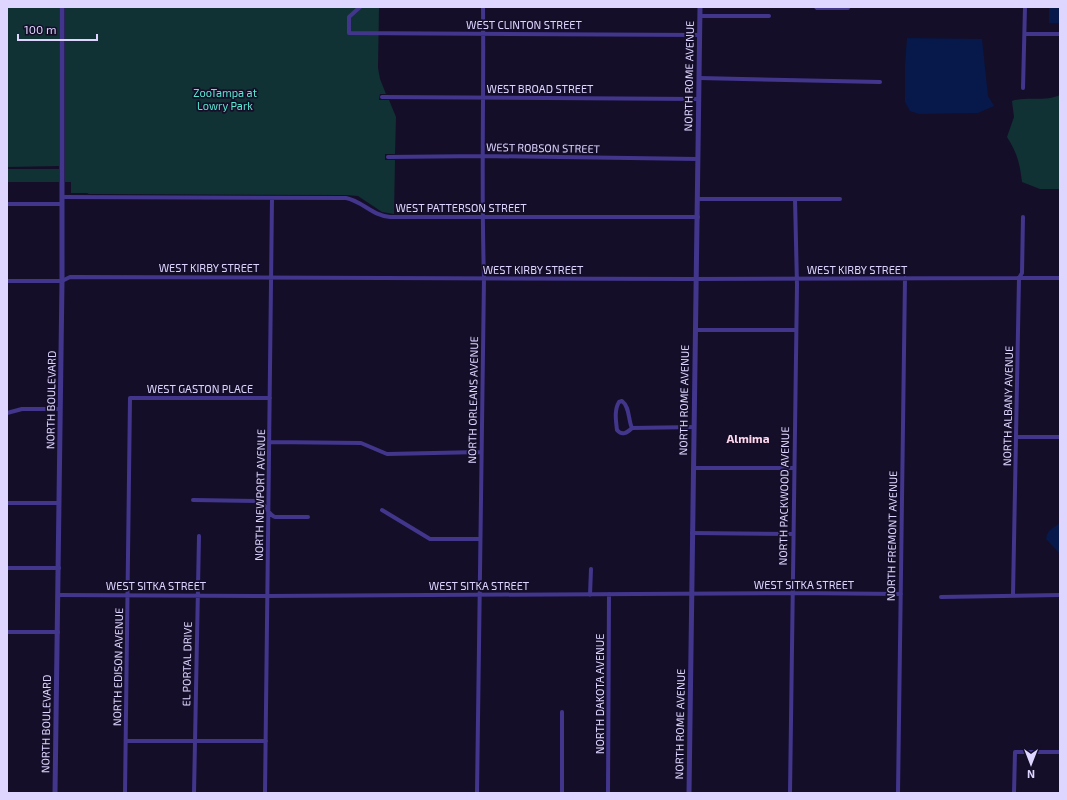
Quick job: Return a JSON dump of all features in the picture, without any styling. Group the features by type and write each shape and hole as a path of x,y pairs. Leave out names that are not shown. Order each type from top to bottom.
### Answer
{"street":[{"name":"NORTH BOULEVARD","path":"55,793 62,281 62,7"},
{"name":"WEST CLINTON STREET","path":"360,7 349,18 349,33 700,35"},
{"name":"NORTH ORLEANS AVENUE","path":"477,793 484,278 482,217 484,97 483,7"},
{"name":"NORTH ROME AVENUE","path":"689,793 700,7"},
{"path":"816,7 848,8"},
{"path":"1024,88 1025,7"},
{"path":"700,16 770,16"},
{"path":"1025,34 1060,34"},
{"path":"699,78 880,82"},
{"name":"WEST BROAD STREET","path":"382,97 698,99"},
{"name":"WEST ROBSON STREET","path":"388,157 483,156 698,159"},
{"name":"WEST PATTERSON STREET","path":"62,197 350,199 385,217 698,217"},
{"name":"NORTH NEWPORT AVENUE","path":"265,793 272,198"},
{"name":"NORTH PACKWOOD AVENUE","path":"790,793 796,330 795,199"},
{"path":"698,200 840,199"},
{"path":"7,204 62,204"},
{"name":"NORTH ALBANY AVENUE","path":"1013,596 1019,278 1022,273 1023,217"},
{"name":"WEST KIRBY STREET","path":"7,281 62,281 70,277 697,279 1060,278"},
{"name":"NORTH FREMONT AVENUE","path":"898,793 905,278"},
{"path":"696,330 796,330"},
{"name":"WEST GASTON PLACE","path":"130,398 270,398"},
{"name":"NORTH EDISON AVENUE","path":"125,793 130,398"},
{"path":"632,428 625,405 622,401 619,402 616,409 616,430 621,433 626,433 632,428 694,427"},
{"path":"7,413 22,410 60,409"},
{"path":"1017,437 1060,437"},
{"path":"270,442 361,443 387,454 481,452"},
{"path":"693,468 794,468"},
{"path":"193,500 260,501 264,504 269,513 275,517 308,517"},
{"path":"7,503 59,503"},
{"path":"382,510 430,539 480,540"},
{"path":"692,534 793,534"},
{"name":"EL PORTAL DRIVE","path":"194,793 199,536"},
{"path":"7,568 59,568"},
{"path":"590,595 591,568"},
{"name":"WEST SITKA STREET","path":"58,595 480,596 792,593 901,594"},
{"name":"NORTH DAKOTA AVENUE","path":"608,793 609,594"},
{"path":"941,597 1060,595"},
{"path":"7,632 58,632"},
{"path":"562,712 562,793"},
{"path":"126,741 266,741"},
{"path":"1014,793 1015,752 1060,752"}],"green space":[{"path":"7,7 59,7 59,166 7,167"},
{"name":"ZooTampa at Lowry Park","path":"65,7 379,7 378,68 380,79 386,94 380,94 379,100 389,100 396,117 395,154 385,154 385,160 395,160 394,214 382,212 358,196 346,195 71,193 71,182 65,182"},
{"path":"1060,95 1060,189 1040,189 1022,182 1018,158 1007,137 1014,117 1012,101 1048,98"},
{"path":"7,169 59,169 59,182 7,182"}],"water":[{"path":"1049,7 1060,7 1060,23 1049,23"},
{"path":"907,38 982,39 988,96 994,106 978,113 919,114 910,111 905,102"},
{"path":"1060,523 1060,554 1046,539 1049,531"}],"district":[{"name":"Almima","path":"748,439"}]}
